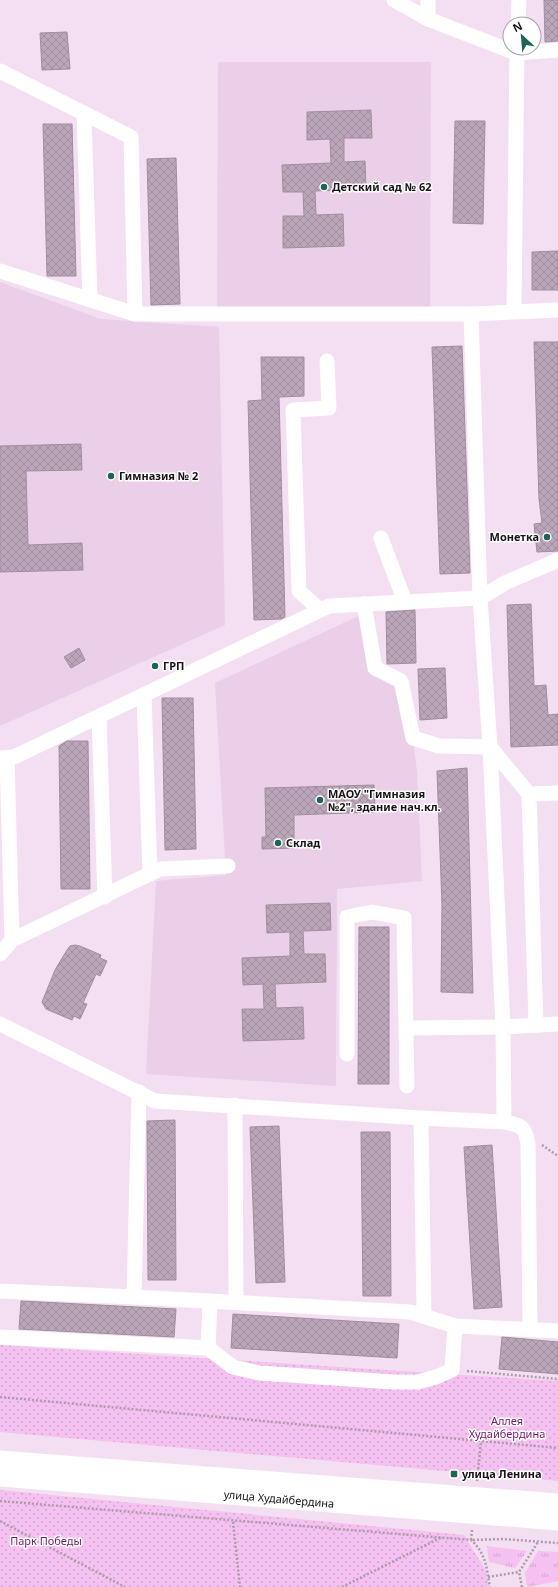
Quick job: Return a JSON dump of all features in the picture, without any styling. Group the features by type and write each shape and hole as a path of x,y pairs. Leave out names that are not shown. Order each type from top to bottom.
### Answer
{"main road":[{"name":"улица Худайбердина","path":"0,1460 558,1503"},
{"name":"улица Худайбердина","path":"0,1477 558,1521"}],"lane":[{"path":"394,0 428,19 502,46"},
{"path":"428,0 428,19"},
{"path":"518,16 519,0"},
{"path":"542,50 558,50"},
{"path":"514,311 517,56"},
{"path":"0,71 131,137 135,314"},
{"path":"84,114 90,300"},
{"path":"0,271 135,314 471,314 558,310"},
{"path":"471,314 480,598 490,747 503,1027 504,1122"},
{"path":"320,610 299,591 292,410 329,408 327,361"},
{"path":"381,538 405,602"},
{"path":"12,940 3,758 14,757 329,606 480,598 505,583 558,560"},
{"path":"364,604 375,668 401,681 413,738 438,746 490,747 529,794 536,1025"},
{"path":"144,695 150,874"},
{"path":"99,717 105,897"},
{"path":"529,794 558,793"},
{"path":"0,954 12,940 105,897 160,869 228,866"},
{"path":"347,1054 346,917 372,912 404,918 407,1086"},
{"path":"0,1024 155,1101 517,1124 523,1128 528,1144 530,1330"},
{"path":"406,1028 503,1027 558,1024"},
{"path":"134,1297 139,1092"},
{"path":"235,1105 236,1302"},
{"path":"421,1118 424,1315"},
{"path":"0,1291 210,1300 410,1312 424,1315 456,1326 558,1331"},
{"path":"208,1348 210,1300"},
{"path":"0,1337 208,1348 233,1368 259,1373 394,1382 418,1382 436,1377 452,1370 456,1326"}],"path":[{"path":"452,1370 558,1379"},
{"path":"0,1397 558,1448"},
{"path":"477,1482 481,1442"},
{"path":"0,1501 233,1522 471,1540 558,1543"},
{"path":"0,1521 125,1587"},
{"path":"233,1522 240,1587"},
{"path":"472,1526 471,1540 480,1549 485,1560 490,1587"},
{"path":"342,1587 442,1537"},
{"path":"522,1587 519,1572 538,1542"},
{"path":"488,1577 519,1572"}],"shaded area":[{"name":"Детский сад № 62","path":"218,62 431,62 430,313 217,312"},
{"name":"Гимназия № 2","path":"0,282 101,319 219,327 225,625 0,726"},
{"path":"365,613 375,668 401,681 413,738 417,772 422,881 337,889 336,1086 146,1074 156,881 226,875 215,683"}],"green space":[{"name":"Аллея Худайбердина","path":"0,1345 558,1381 558,1481 0,1432"},
{"name":"Парк Победы","path":"0,1490 464,1535 485,1569 489,1587 0,1587"},
{"path":"487,1546 527,1551 515,1568 489,1562"},
{"path":"538,1551 558,1552 558,1581 527,1587 525,1573"}],"building":[{"path":"544,0 558,0 558,41 545,42"},
{"path":"67,32 70,69 42,70 40,33"},
{"path":"371,110 372,138 344,138 344,162 365,161 366,189 315,191 316,215 343,214 344,246 283,248 283,216 304,216 303,192 283,192 282,165 331,163 330,139 307,140 307,112"},
{"path":"455,121 485,121 483,224 453,223"},
{"path":"43,124 72,124 76,276 47,276"},
{"path":"176,158 180,304 151,305 147,159"},
{"path":"558,251 558,290 532,290 532,252"},
{"path":"534,342 558,342 558,551 537,552 534,524 542,523 539,499"},
{"path":"462,346 470,573 440,574 432,347"},
{"path":"261,357 304,357 304,396 279,397 285,617 281,619 254,620 248,401 262,400"},
{"path":"81,444 82,470 26,471 28,545 82,543 83,570 0,572 0,446"},
{"path":"531,604 534,686 546,685 548,715 558,714 558,745 511,747 507,605"},
{"path":"415,610 416,663 387,664 386,612"},
{"path":"79,648 85,660 71,668 64,657"},
{"path":"445,668 447,718 420,720 418,669"},
{"path":"162,698 193,698 196,849 165,850"},
{"path":"67,741 88,741 90,889 61,889 59,746"},
{"path":"467,768 473,993 441,992 442,905 437,771"},
{"name":"МАОУ \"Гимназия №2\", здание нач.кл.","path":"374,785 375,812 294,815 294,848 262,849 262,837 266,837 265,788"},
{"path":"330,903 331,930 303,931 304,954 325,954 326,982 275,984 276,1008 303,1007 304,1039 243,1041 242,1009 264,1009 263,984 243,985 242,958 290,956 290,932 267,933 266,905"},
{"path":"359,927 389,927 389,1084 358,1084"},
{"path":"75,945 101,955 100,958 107,961 100,976 96,974 83,1003 87,1004 80,1019 74,1016 72,1020 46,1009 42,1002 55,970 70,946"},
{"path":"175,1120 176,1280 148,1280 147,1121"},
{"path":"279,1126 285,1282 256,1283 250,1127"},
{"path":"361,1132 390,1132 391,1296 363,1296"},
{"path":"492,1145 502,1307 474,1309 464,1147"},
{"path":"21,1301 176,1309 174,1337 19,1329"},
{"path":"233,1314 399,1324 397,1358 231,1348"},
{"path":"502,1337 558,1342 558,1374 499,1369"}],"place":[{"name":"Детский сад № 62","path":"324,187"},
{"name":"Гимназия № 2","path":"111,476"},
{"name":"Монетка","path":"547,537"},
{"name":"ГРП","path":"155,666"},
{"name":"МАОУ \"Гимназия №2\", здание нач.кл.","path":"320,800"},
{"name":"Склад","path":"278,843"},
{"name":"улица Ленина","path":"454,1474"}]}
